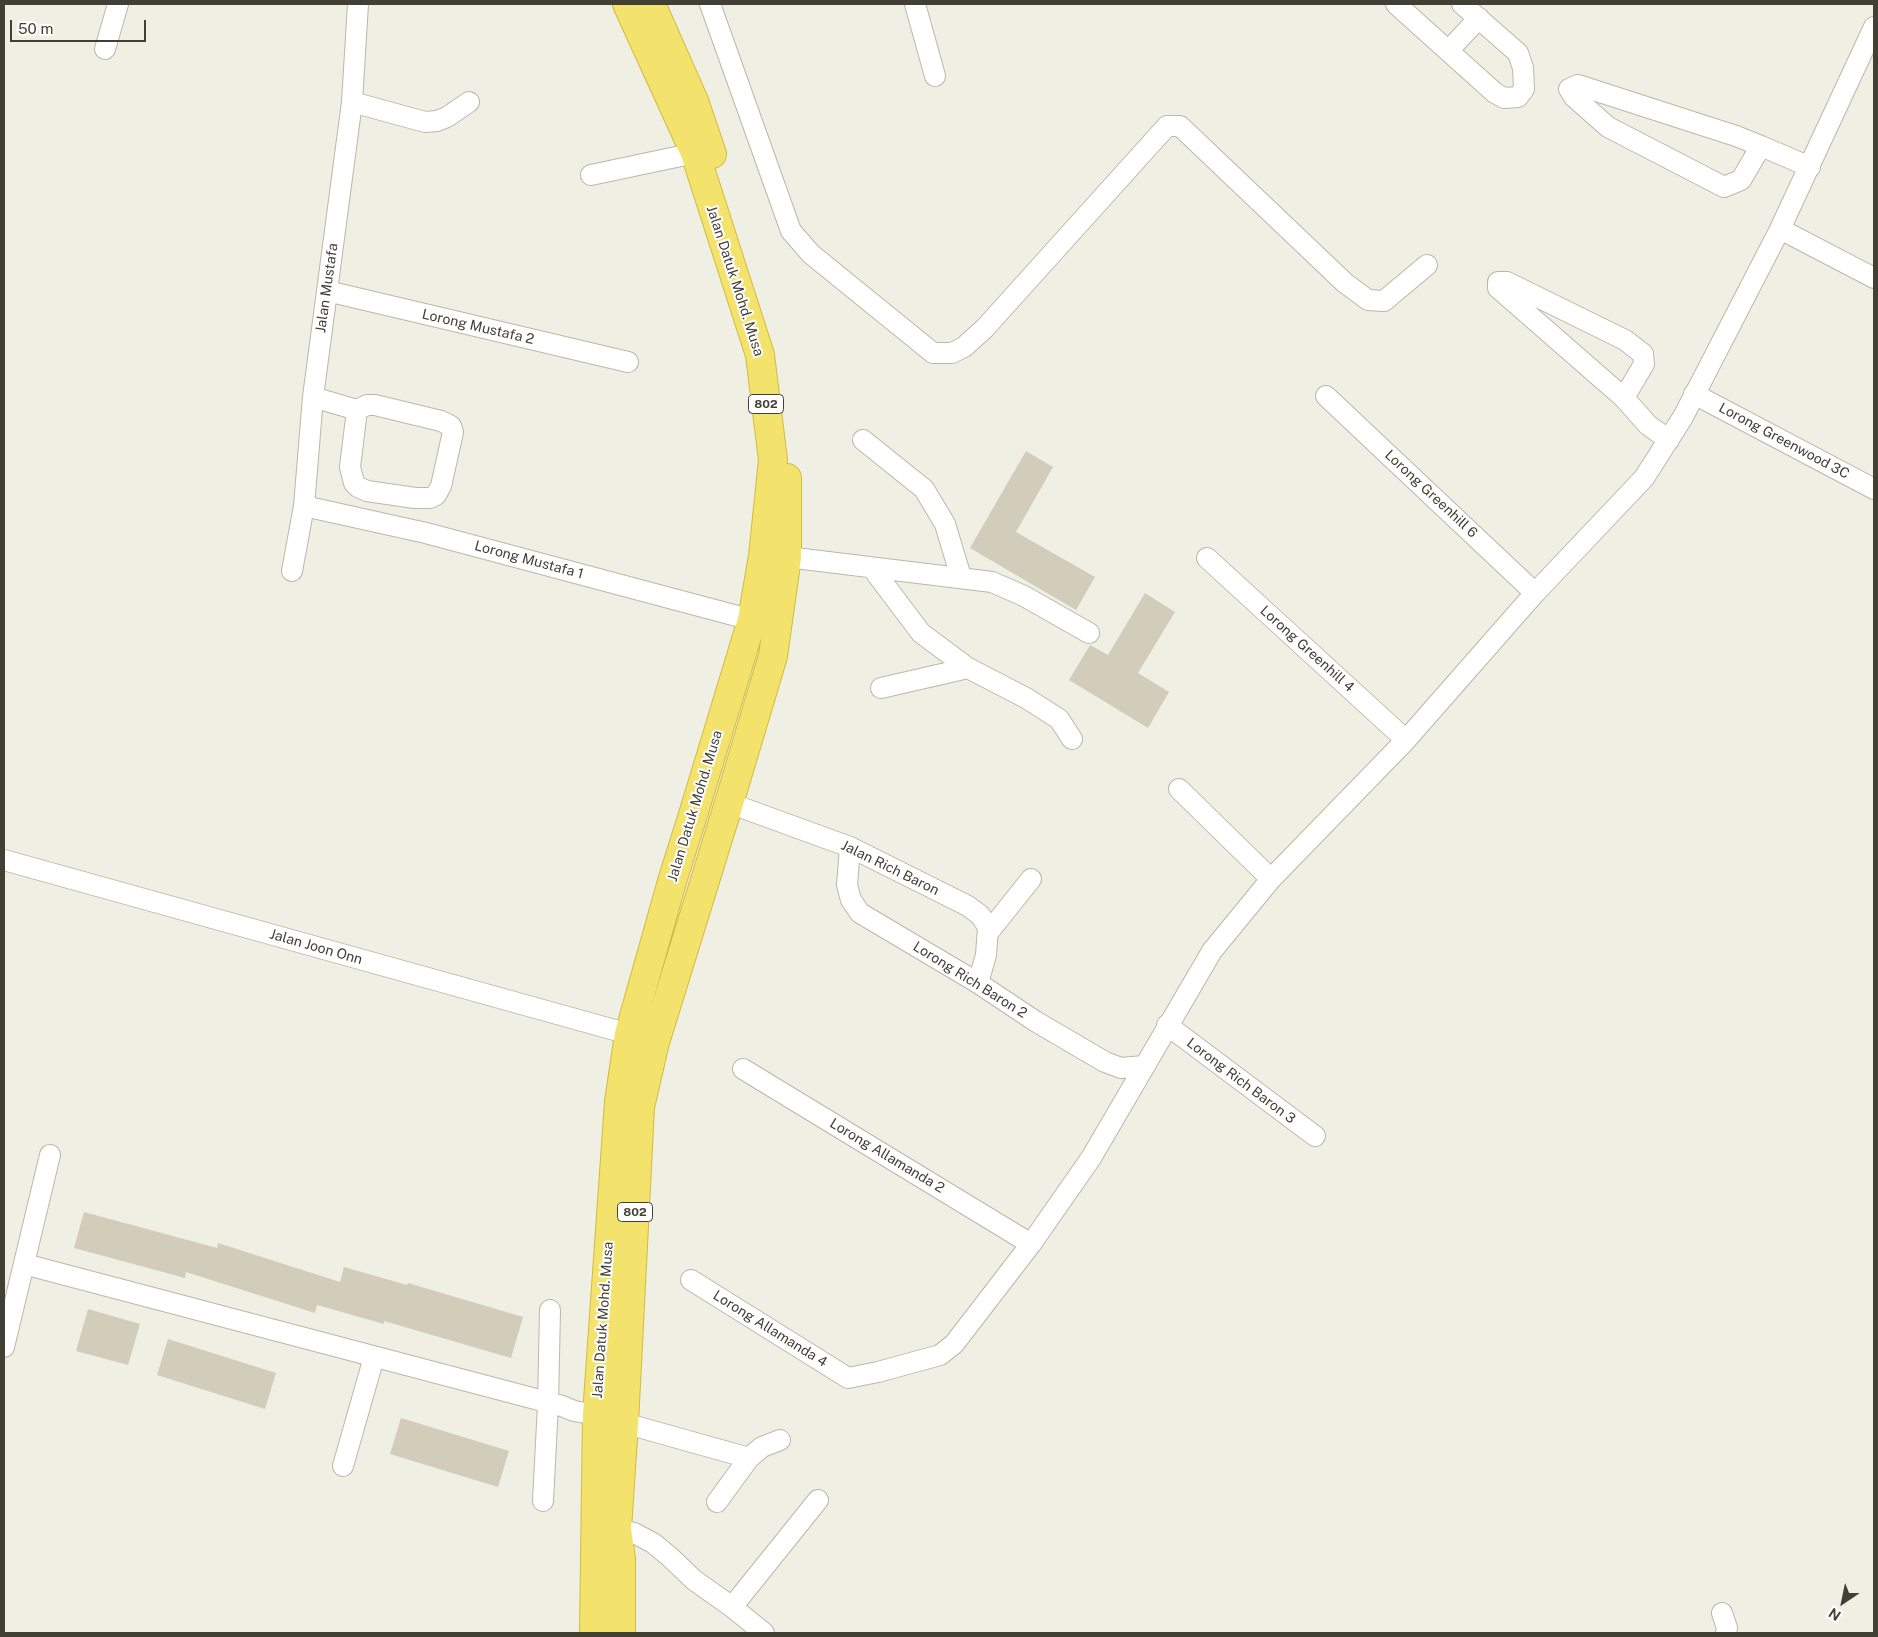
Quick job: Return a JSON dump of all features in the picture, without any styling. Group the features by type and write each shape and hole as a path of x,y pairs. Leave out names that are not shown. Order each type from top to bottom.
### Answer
{"highway":[{"name":"Jalan Datuk Mohd. Musa","path":"594,1633 597,1415 619,1102 629,1034 673,878 752,620 763,556 774,460 760,355 694,153 627,4"},
{"name":"Jalan Datuk Mohd. Musa","path":"621,1633 620,1559 616,1529 624,1423 640,1107 655,1042 773,656 787,556 787,460 776,344 694,101 651,4"},
{"path":"692,818 715,802 729,803"}],"street":[{"path":"105,49 118,4"},
{"name":"Jalan Mustafa","path":"292,571 304,506 313,397 352,102 358,4"},
{"path":"710,4 791,231 811,254 933,353 952,353 964,347 985,328 1167,126 1180,126 1345,283 1368,300 1384,301 1427,265"},
{"path":"915,4 936,76"},
{"path":"1396,4 1495,93 1504,98 1518,97 1524,89 1518,53 1462,4"},
{"path":"1448,51 1479,18"},
{"path":"1031,1244 1091,1158 1212,951 1271,880 1406,740 1535,593 1644,478 1684,417 1694,394 1780,229 1874,27"},
{"path":"1761,146 1741,180 1724,186 1608,127 1571,94 1569,89 1578,85 1761,146 1810,167"},
{"path":"352,102 425,122 446,118 469,102"},
{"path":"591,175 694,153"},
{"path":"1780,229 1874,278"},
{"path":"1624,398 1644,364 1643,354 1625,340 1508,282 1498,282 1498,288 1624,398 1648,425 1669,440"},
{"name":"Lorong Mustafa 2","path":"327,291 628,362"},
{"name":"Lorong Greenwood 3C","path":"1694,394 1874,489"},
{"name":"Lorong Greenhill 6","path":"1326,396 1535,593"},
{"path":"313,397 357,410 367,405 375,406 441,421 451,426 453,432 441,486 436,495 430,498 414,498 367,491 354,483 350,467 357,410"},
{"path":"863,440 924,489 945,524 961,577"},
{"path":"414,498 426,533"},
{"name":"Lorong Mustafa 1","path":"304,506 426,533 752,620"},
{"path":"787,556 992,582 1024,596 1088,633"},
{"name":"Lorong Greenhill 4","path":"1208,558 1406,740"},
{"path":"872,568 921,633 968,668 1026,698 1060,719 1072,739"},
{"path":"881,688 968,668"},
{"path":"1179,789 1271,880"},
{"name":"Jalan Rich Baron","path":"729,803 850,847 968,906 980,915 988,927 988,933"},
{"name":"Lorong Rich Baron 2","path":"850,847 847,885 851,900 860,913 978,983 1035,1021 1105,1062 1121,1068 1144,1066"},
{"name":"Jalan Joon Onn","path":"4,860 629,1034"},
{"path":"978,983 986,955 988,933 1031,879"},
{"name":"Lorong Rich Baron 3","path":"1168,1025 1315,1136"},
{"name":"Lorong Allamanda 2","path":"743,1069 1031,1244"},
{"path":"4,1347 50,1155"},
{"name":"Lorong Allamanda 4","path":"691,1280 848,1378 878,1372 940,1354 954,1344 1031,1244"},
{"path":"24,1264 574,1411 597,1415"},
{"path":"543,1501 550,1310"},
{"path":"343,1466 374,1357"},
{"path":"624,1423 749,1458"},
{"path":"717,1502 749,1458 762,1447 780,1440"},
{"path":"732,1607 818,1500"},
{"path":"616,1529 634,1533 653,1543 694,1580 764,1633"},
{"path":"1722,1613 1727,1628 1726,1633"}],"building":[{"path":"1026,451 1053,467 1016,532 1095,577 1076,610 970,548"},
{"path":"1145,593 1175,612 1138,673 1169,692 1148,728 1069,680 1090,645 1108,655"},
{"path":"84,1212 217,1248 218,1243 340,1282 344,1267 407,1285 408,1283 523,1317 511,1358 384,1321 384,1324 317,1305 315,1313 186,1272 185,1278 74,1248"},
{"path":"88,1309 140,1324 128,1365 76,1351"},
{"path":"168,1339 276,1373 265,1409 157,1375"},
{"path":"401,1418 509,1451 498,1487 390,1454"}]}
